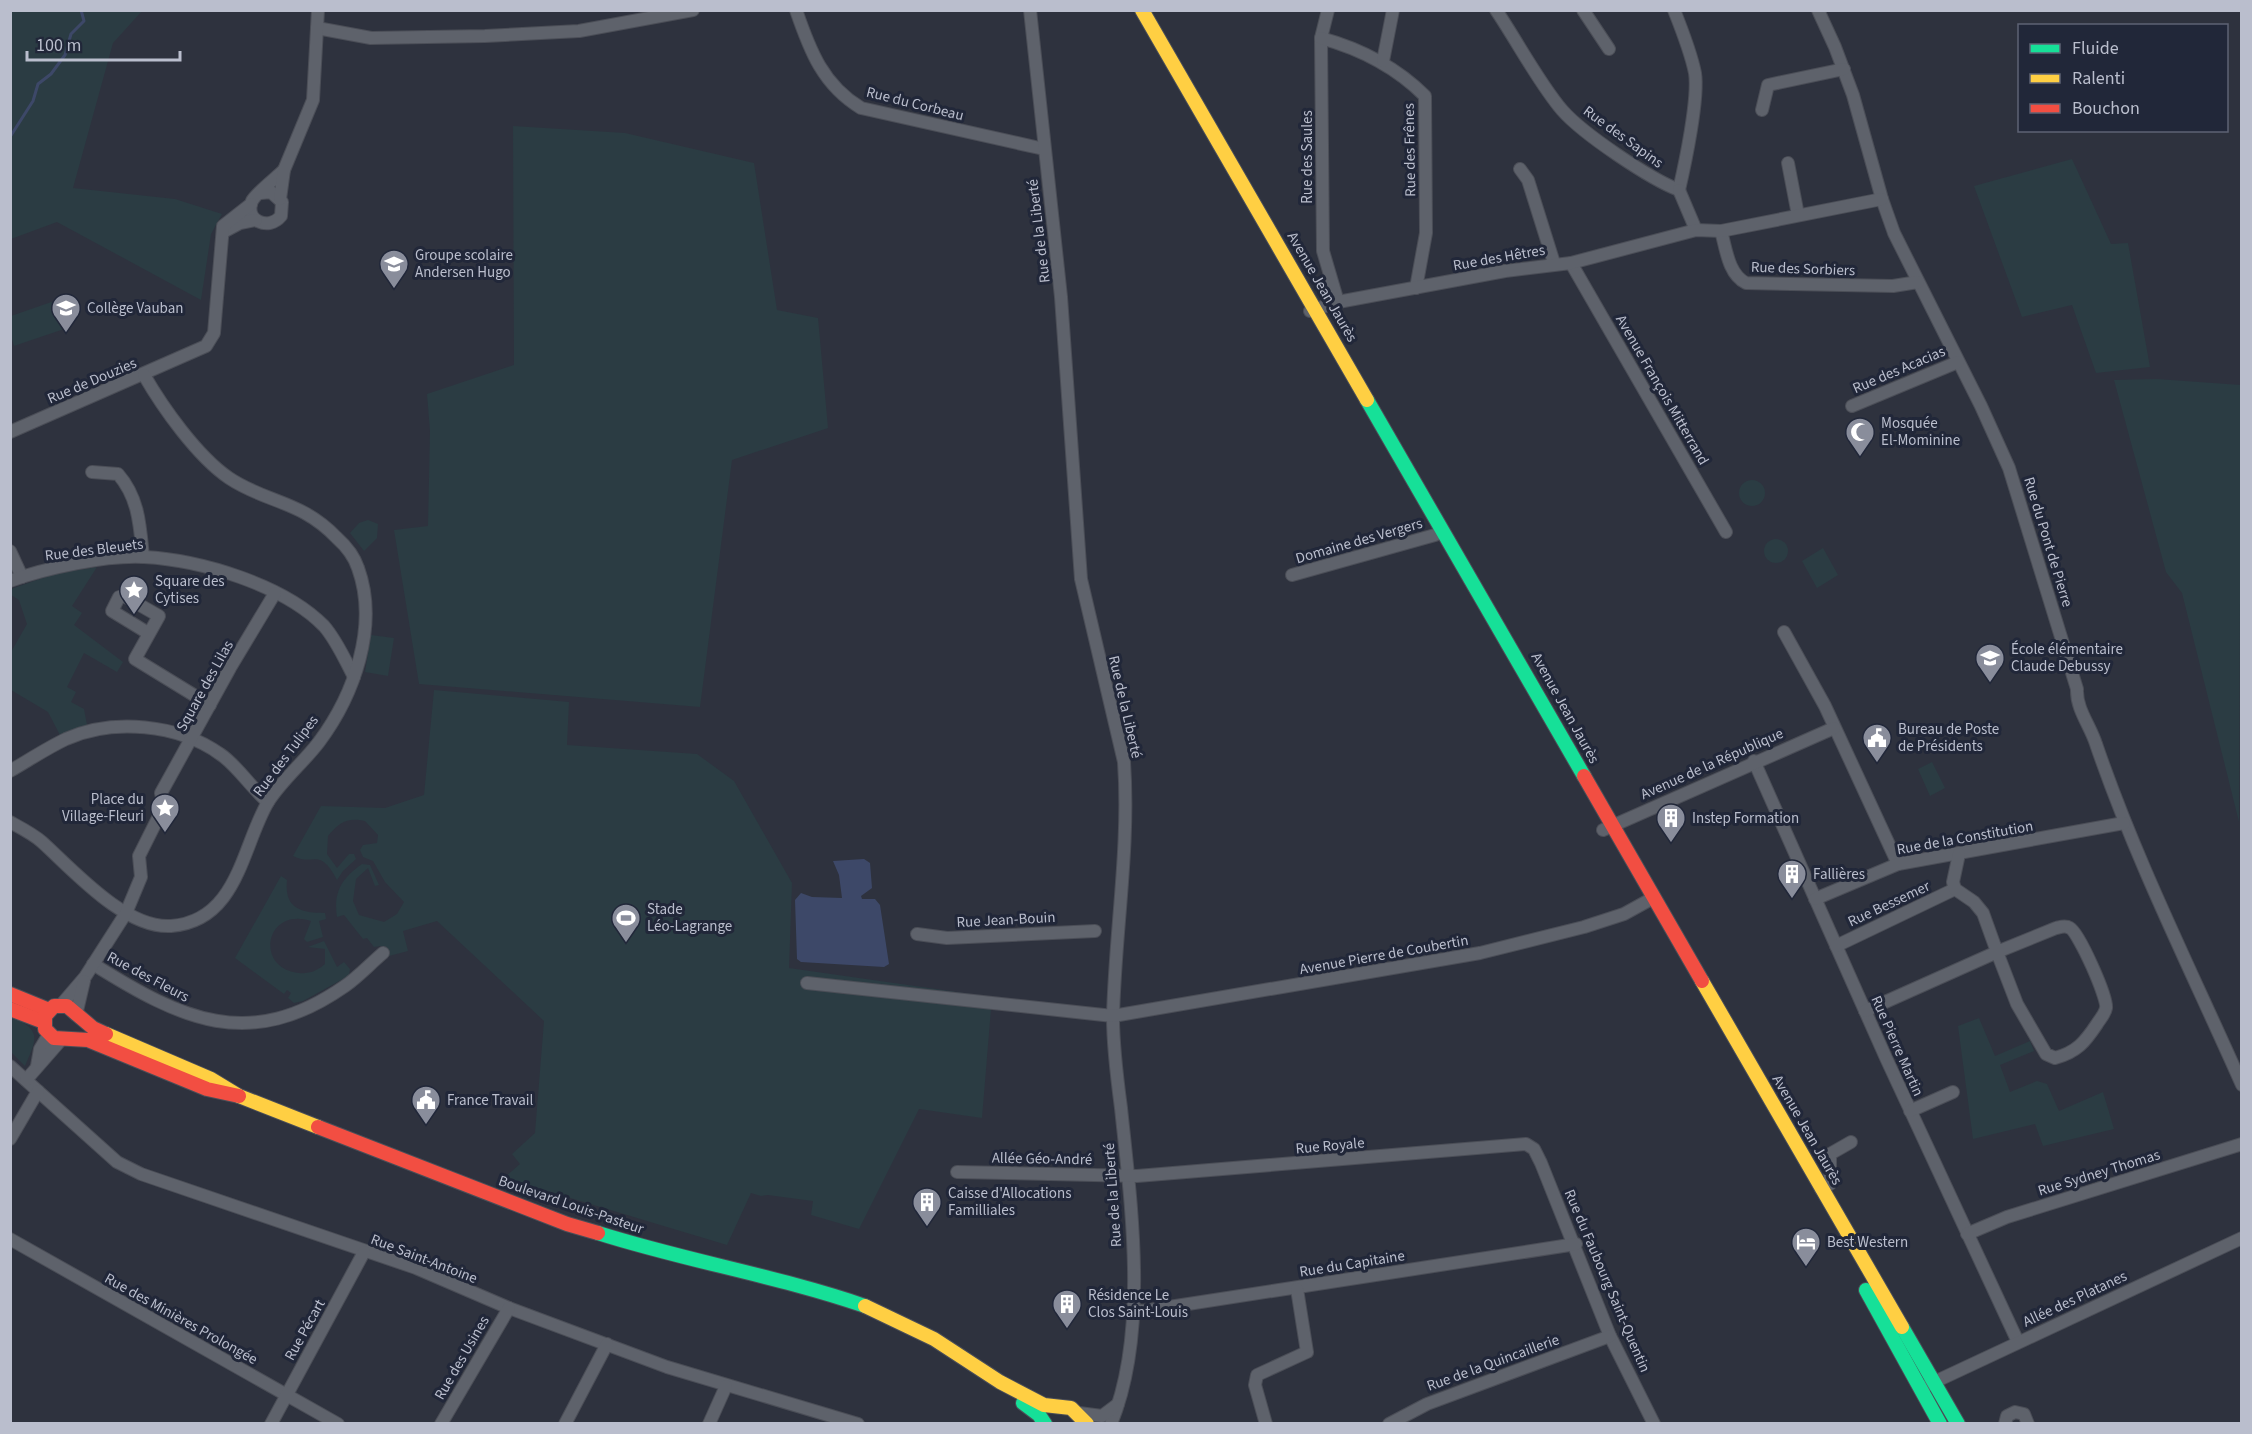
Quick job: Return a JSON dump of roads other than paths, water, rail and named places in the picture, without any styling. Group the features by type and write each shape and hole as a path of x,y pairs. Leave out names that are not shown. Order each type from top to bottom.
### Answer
{"main road":[{"name":"Avenue Jean Jaurès","path":"1132,10 1311,310 1484,610 1649,900 1940,1424"},
{"name":"Avenue Jean Jaurès","path":"1142,10 1435,535 1484,610"},
{"name":"Avenue Jean Jaurès","path":"1649,900 1935,1381 1958,1424"},
{"path":"10,994 55,1025 77,1029 76,1015"},
{"name":"Boulevard Louis-Pasteur","path":"55,1025 67,1006 93,1028 211,1079 239,1095 567,1224 655,1251 818,1290 869,1307 934,1339 1000,1382 1044,1405 1060,1407 1083,1418"},
{"path":"10,1009 55,1025 207,1089 239,1095"},
{"path":"1000,1382 1039,1415 1046,1424"},
{"path":"1046,1424 1050,1413 1060,1407"}],"street":[{"path":"222,233 240,223 256,220 268,224 278,220 283,211 280,199 284,170 313,100 318,10"},
{"path":"318,28 371,38 492,36 579,31 693,10"},
{"name":"Rue du Corbeau","path":"796,10 810,51 820,69 840,93 861,108 1044,149"},
{"name":"Rue de la Liberté","path":"1030,10 1061,297 1081,579 1124,762 1125,820 1113,1016 1134,1266 1133,1310 1119,1404 1111,1424"},
{"name":"Rue des Saules","path":"1328,10 1321,38 1323,251 1338,302"},
{"path":"1383,61 1393,10"},
{"name":"Rue des Sapins","path":"1496,10 1562,110 1577,125 1653,178 1679,190"},
{"path":"1582,10 1609,49"},
{"path":"1674,10 1693,65 1695,83 1686,163 1679,190 1696,230"},
{"name":"Rue du Pont de Pierre","path":"1818,10 1844,69 1894,233 2009,468 2077,689 2079,708 2089,724 2124,823 2241,1085"},
{"name":"Rue des Frênes","path":"1321,38 1347,45 1383,61 1425,96 1426,233 1416,288"},
{"path":"1762,110 1768,85 1844,69"},
{"path":"1788,163 1798,215"},
{"path":"1520,169 1528,180 1554,263"},
{"path":"222,233 224,226 251,204 284,170"},
{"path":"261,193 271,192 280,199"},
{"name":"Rue des Hêtres","path":"1311,310 1338,302 1554,263 1571,263 1696,230 1721,231 1882,199"},
{"path":"251,204 256,220"},
{"name":"Rue des Sorbiers","path":"1721,231 1732,268 1740,280 1746,283 1893,286 1918,282"},
{"name":"Rue de Douzies","path":"10,432 206,346 214,333 222,233"},
{"name":"Avenue François Mitterrand","path":"1571,263 1726,532"},
{"name":"Rue des Acacias","path":"1852,406 1959,362"},
{"name":"Rue des Tulipes","path":"126,913 162,926 182,924 208,911 221,898 238,876 268,802 319,741 345,700 354,677 363,636 364,608 357,566 346,547 326,526 303,510 238,483 218,469 202,453 144,375"},
{"path":"92,472 118,474 128,485 138,513 143,557"},
{"name":"Domaine des Vergers","path":"1292,575 1435,535"},
{"path":"10,551 16,579"},
{"name":"Rue des Bleuets","path":"16,579 69,565 143,557 190,563 236,577 293,602 324,627 333,638 354,677"},
{"name":"Square des Lilas","path":"126,913 141,877 138,856 164,806 161,793 275,593"},
{"path":"1784,632 1816,689 1898,864"},
{"path":"148,633 135,659 210,705"},
{"path":"10,771 66,740 91,732 143,727 165,730 220,754 249,786 268,802"},
{"name":"Avenue de la République","path":"1608,828 1834,728"},
{"name":"Rue Pierre Martin","path":"1755,761 1910,1111 2018,1342"},
{"path":"10,822 40,841 68,869 126,913 40,1049 37,1066 26,1080"},
{"name":"Rue de la Constitution","path":"1815,899 1898,864 2124,823"},
{"path":"1865,1011 1997,952 2064,926 2071,928 2079,938 2106,1001 2106,1009 2083,1046 2055,1058 2046,1054 2017,1004 1997,952 1983,913 1974,902 1955,889 1953,882 1959,854"},
{"name":"Rue Bessemer","path":"1836,946 1955,889"},
{"name":"Avenue Pierre de Coubertin","path":"807,983 1113,1016 1480,953 1584,927 1624,914 1649,900"},
{"name":"Rue Jean-Bouin","path":"917,934 947,938 1095,931"},
{"name":"Rue des Fleurs","path":"93,964 159,1003 191,1016 222,1022 255,1021 287,1016 310,1006 346,986 383,953"},
{"path":"76,1015 78,996 85,977"},
{"name":"Rue Saint-Antoine","path":"10,1066 117,1162 141,1174 416,1268 509,1308 726,1386 858,1424"},
{"path":"10,1139 38,1090"},
{"path":"1910,1111 1953,1092"},
{"path":"1821,1189 1830,1184 1830,1154 1851,1142"},
{"name":"Rue Royale","path":"1127,1175 1526,1144 1534,1149"},
{"name":"Rue Sydney Thomas","path":"1967,1234 2007,1217 2241,1144"},
{"name":"Rue du Faubourg Saint-Quentin","path":"1534,1149 1576,1244 1610,1336 1654,1424"},
{"name":"Allée Géo-André","path":"957,1172 1127,1175"},
{"name":"Allée des Platanes","path":"1921,1389 2241,1238"},
{"name":"Rue des Minières Prolongée","path":"10,1239 338,1424"},
{"name":"Rue du Capitaine","path":"1133,1310 1143,1311 1576,1244"},
{"name":"Rue Pécart","path":"271,1424 364,1252"},
{"path":"1266,1424 1255,1385 1257,1375 1307,1352 1297,1288"},
{"name":"Rue des Usines","path":"441,1424 509,1308"},
{"name":"Rue de la Quincaillerie","path":"1389,1424 1426,1404 1610,1336"},
{"path":"565,1424 607,1344"},
{"path":"710,1424 726,1386"},
{"path":"1083,1418 1102,1416 1119,1404"},
{"path":"2005,1424 2007,1416 2015,1412 2024,1414 2028,1424"}],"water":[{"path":"864,859 870,863 872,888 861,896 862,899 875,899 880,905 889,964 884,967 801,962 797,959 795,900 801,893 812,897 842,898 839,875 833,861"}],"waterway":[{"path":"10,137 33,101 38,84 51,74 65,55 71,34 84,21 81,10"}],"place":[{"name":"Groupe scolaire Andersen Hugo","path":"394,290"},
{"name":"Collège Vauban","path":"66,334"},
{"name":"Mosquée El-Mominine","path":"1860,458"},
{"name":"Square des Cytises","path":"134,616"},
{"name":"École élémentaire Claude Debussy","path":"1990,684"},
{"name":"Bureau de Poste de Présidents","path":"1877,764"},
{"name":"Place du Village-Fleuri","path":"165,834"},
{"name":"Instep Formation","path":"1671,844"},
{"name":"Fallières","path":"1792,900"},
{"name":"Stade Léo-Lagrange","path":"626,944"},
{"name":"France Travail","path":"426,1126"},
{"name":"Caisse d'Allocations Familliales","path":"927,1228"},
{"name":"Best Western","path":"1806,1268"},
{"name":"Résidence Le Clos Saint-Louis","path":"1067,1330"}]}
